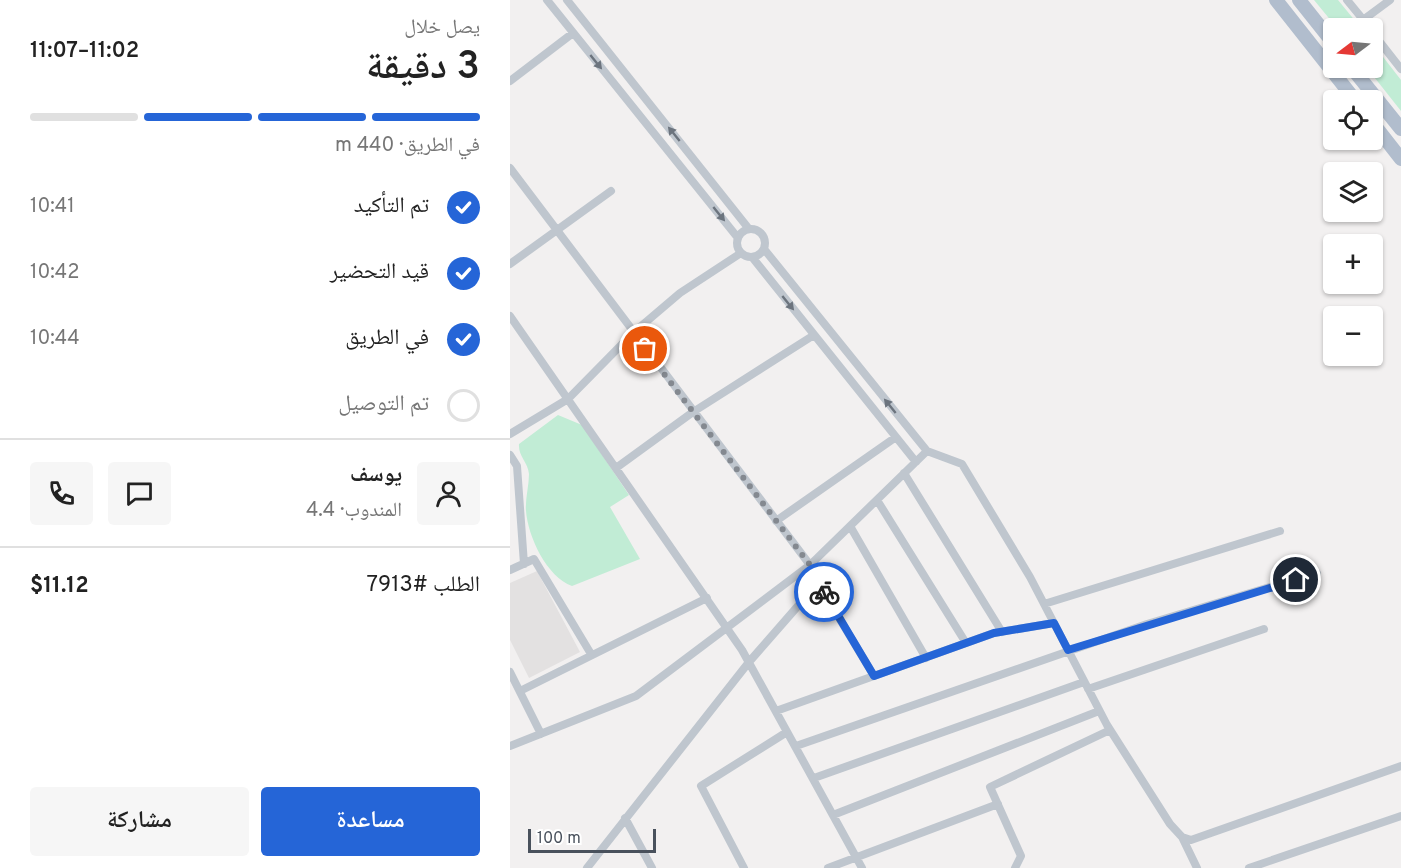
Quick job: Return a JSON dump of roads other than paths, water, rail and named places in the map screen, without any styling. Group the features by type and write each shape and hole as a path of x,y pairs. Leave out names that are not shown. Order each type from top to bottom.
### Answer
{"main road":[{"path":"1275,0 1347,90"},
{"path":"1299,0 1323,30"},
{"path":"1360,78 1401,129"},
{"path":"1383,136 1401,159"}],"street":[{"path":"547,0 738,238"},
{"path":"567,0 750,229 762,234 764,249 927,452 962,464 1044,604 1110,730 1170,824 1182,837 1197,868"},
{"path":"1347,0 1361,18"},
{"path":"1366,18 1390,0"},
{"path":"510,81 573,33"},
{"path":"1383,46 1401,69"},
{"path":"685,172 696,161"},
{"path":"510,168 810,565 818,583 874,676"},
{"path":"510,264 611,190"},
{"path":"750,229 742,232 738,238 737,246 741,253 752,257 916,462"},
{"path":"752,257 759,255 764,249"},
{"path":"510,434 568,399 633,333 680,293 741,253"},
{"path":"510,316 707,598 749,662 862,868"},
{"path":"616,468 693,412 814,335"},
{"path":"776,521 896,437"},
{"path":"510,746 636,696 810,565 927,452"},
{"path":"510,455 517,466 524,564"},
{"path":"904,473 1002,632"},
{"path":"877,500 966,643"},
{"path":"850,526 926,658"},
{"path":"1044,604 1280,531"},
{"path":"510,570 534,559 591,654"},
{"path":"795,746 1068,650 1317,573"},
{"path":"587,868 749,662 818,583"},
{"path":"520,691 707,598"},
{"path":"776,711 966,643 1002,632 1054,623"},
{"path":"814,778 1086,686 1264,629"},
{"path":"510,672 541,734"},
{"path":"833,816 1099,711"},
{"path":"1015,868 1021,856 990,787 1110,730"},
{"path":"744,868 701,786 788,732"},
{"path":"1182,837 1191,840 1401,766"},
{"path":"828,868 998,804"},
{"path":"1249,868 1401,816"},
{"path":"625,818 652,868"}]}
